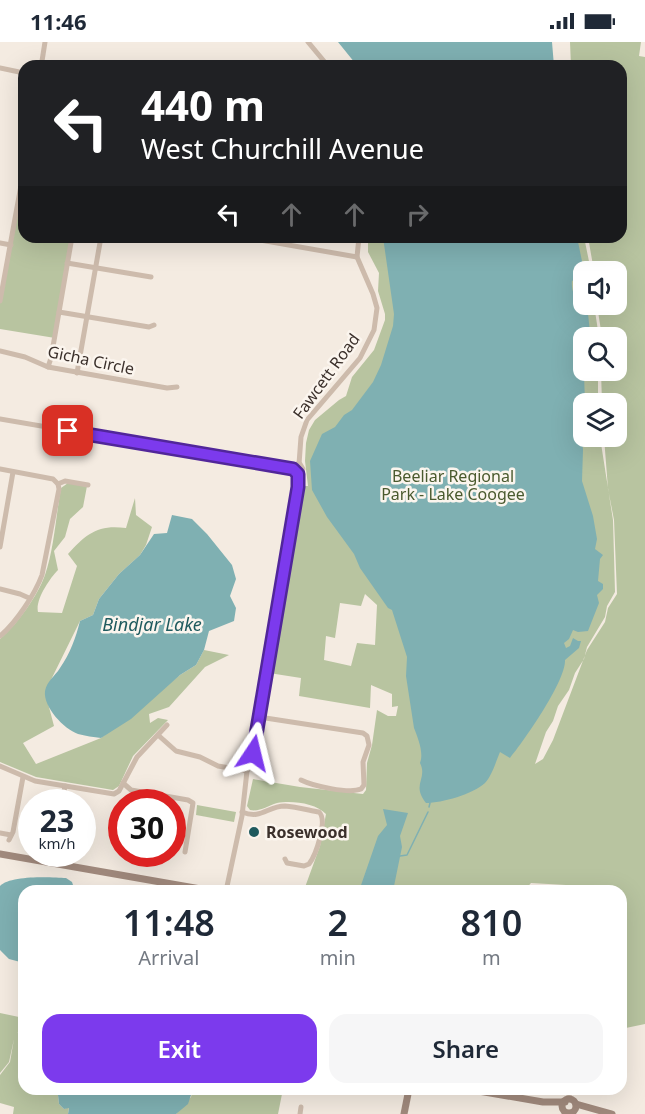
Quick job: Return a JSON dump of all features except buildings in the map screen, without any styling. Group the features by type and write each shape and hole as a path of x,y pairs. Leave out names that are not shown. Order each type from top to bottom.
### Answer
{"main road":[{"path":"0,854 178,885"},
{"path":"404,1114 409,1095"},
{"path":"502,1095 612,1114"}],"street":[{"path":"42,60 45,42"},
{"path":"308,42 323,60"},
{"path":"0,68 18,72"},
{"path":"0,301 18,213"},
{"path":"0,243 10,245"},
{"path":"48,367 71,243"},
{"path":"77,373 100,243"},
{"path":"277,243 357,257 358,243"},
{"name":"Fawcett Road","path":"296,471 294,465 299,464 302,437 307,420 360,358 374,330 377,308 374,294 357,257"},
{"path":"67,263 151,277"},
{"path":"59,312 149,327 154,325"},
{"name":"Gicha Circle","path":"0,351 25,357 48,367 77,373 167,388 177,387"},
{"path":"0,418 296,471 298,487 260,717 247,771 242,812 227,885"},
{"path":"0,470 53,479 58,484"},
{"path":"0,547 13,472"},
{"path":"58,484 65,481 88,485"},
{"path":"0,636 12,624 38,585 45,568 58,484"},
{"path":"0,589 29,598"},
{"path":"260,717 367,736 369,745 363,762 364,785 361,789 351,791 309,784 301,780"},
{"path":"0,766 35,781 114,794 119,791 136,757 167,725"},
{"path":"158,735 176,751 218,766 247,771"},
{"path":"0,833 10,838 23,777"},
{"path":"123,783 131,789"},
{"path":"186,800 193,803 186,852"},
{"path":"242,812 257,816 286,806 319,812 323,816 316,847 309,864 304,866 287,863 285,860"}],"green space":[{"name":"Beeliar Regional Park - Lake Coogee","path":"570,42 641,42 639,56 645,57 645,1024 627,1028 627,885 531,883 529,885 306,885 320,846 326,814 316,807 296,802 277,803 257,810 250,810 247,806 253,779 363,794 366,790 367,763 377,710 388,716 396,716 398,706 392,707 392,694 371,685 370,708 299,696 301,678 269,673 302,486 308,486 305,461 309,430 315,420 346,396 352,377 374,350 385,320 378,291 379,273 368,252 368,243 585,243 589,261 573,261 573,315 596,315 597,327 573,327 573,381 598,381 598,393 573,393 573,447 602,447 608,487 605,447 627,447 627,393 602,393 601,381 627,381 627,327 600,327 599,315 627,315 627,261 592,261 589,243 627,243 627,60 571,60","holes":["609,493 614,520 617,594 608,608 605,622 585,656 587,647 605,617 607,606 615,592 613,520","365,594 377,605 375,645 357,643 351,666 324,660 326,636 335,638 340,603 361,606","583,661 553,740 543,759 535,764 558,706 569,690 575,673"]},
{"path":"18,207 18,243 71,243 55,338 0,329 0,301"},
{"path":"68,483 87,486 83,507 70,519 65,537 54,551 58,570 41,596 38,612 62,613 77,566 68,554 93,532 116,527 126,528 135,498 136,515 152,527 140,555 119,574 99,599 93,615 80,621 45,692 54,726 23,743 36,764 101,738 180,675 196,665 204,650 229,655 205,667 169,707 149,714 150,723 158,718 168,720 133,756 119,786 114,789 36,777 0,762 0,639 20,618 42,583 51,554 61,488"},
{"path":"197,805 236,812 234,822 196,815"},
{"path":"0,1013 18,1017 18,1095 59,1095 59,1104 64,1109 69,1107 68,1114 13,1114 14,1107 0,1103 0,1075 10,1062 14,1039 9,1062 0,1073"},
{"path":"192,1095 282,1095 278,1114 176,1114"}],"water":[{"path":"338,42 552,42 554,60 353,60"},
{"name":"Beeliar Regional Park - Lake Coogee","path":"384,243 578,243 582,261 573,261 573,315 588,315 589,327 573,327 573,381 584,381 585,393 573,393 573,447 583,447 582,481 593,516 597,539 595,549 603,555 600,559 598,581 603,584 603,589 597,595 599,603 588,631 573,630 569,639 564,643 566,648 570,646 573,638 581,641 579,648 565,660 559,682 552,696 510,758 500,752 490,776 480,787 449,800 433,803 426,803 420,791 421,750 414,728 406,676 407,657 392,610 388,608 360,568 354,554 327,517 312,490 310,461 322,434 335,427 344,415 352,410 373,382 381,365 393,326 394,314"},
{"name":"Bindjar Lake","path":"172,515 192,519 232,565 236,579 230,596 236,608 234,621 209,631 204,650 196,665 180,675 131,719 101,738 78,734 61,722 51,710 45,697 46,687 67,657 80,621 93,615 99,599 119,574 140,555 154,534 167,533"},
{"path":"383,809 408,813 400,836 402,847 394,885 361,885 378,836 387,825"},
{"path":"21,878 66,878 73,885 18,885 18,961 9,959 0,950 0,886 5,882"},
{"path":"58,1095 191,1095 188,1104 176,1114 68,1114 69,1108 64,1109 59,1104"}],"waterway":[{"path":"429,807 430,803"},
{"path":"400,856 407,855 428,812"}],"place":[{"name":"Rosewood","path":"254,832"}],"route":[{"path":"68,431 293,469 298,474 298,487 253,753"}]}
